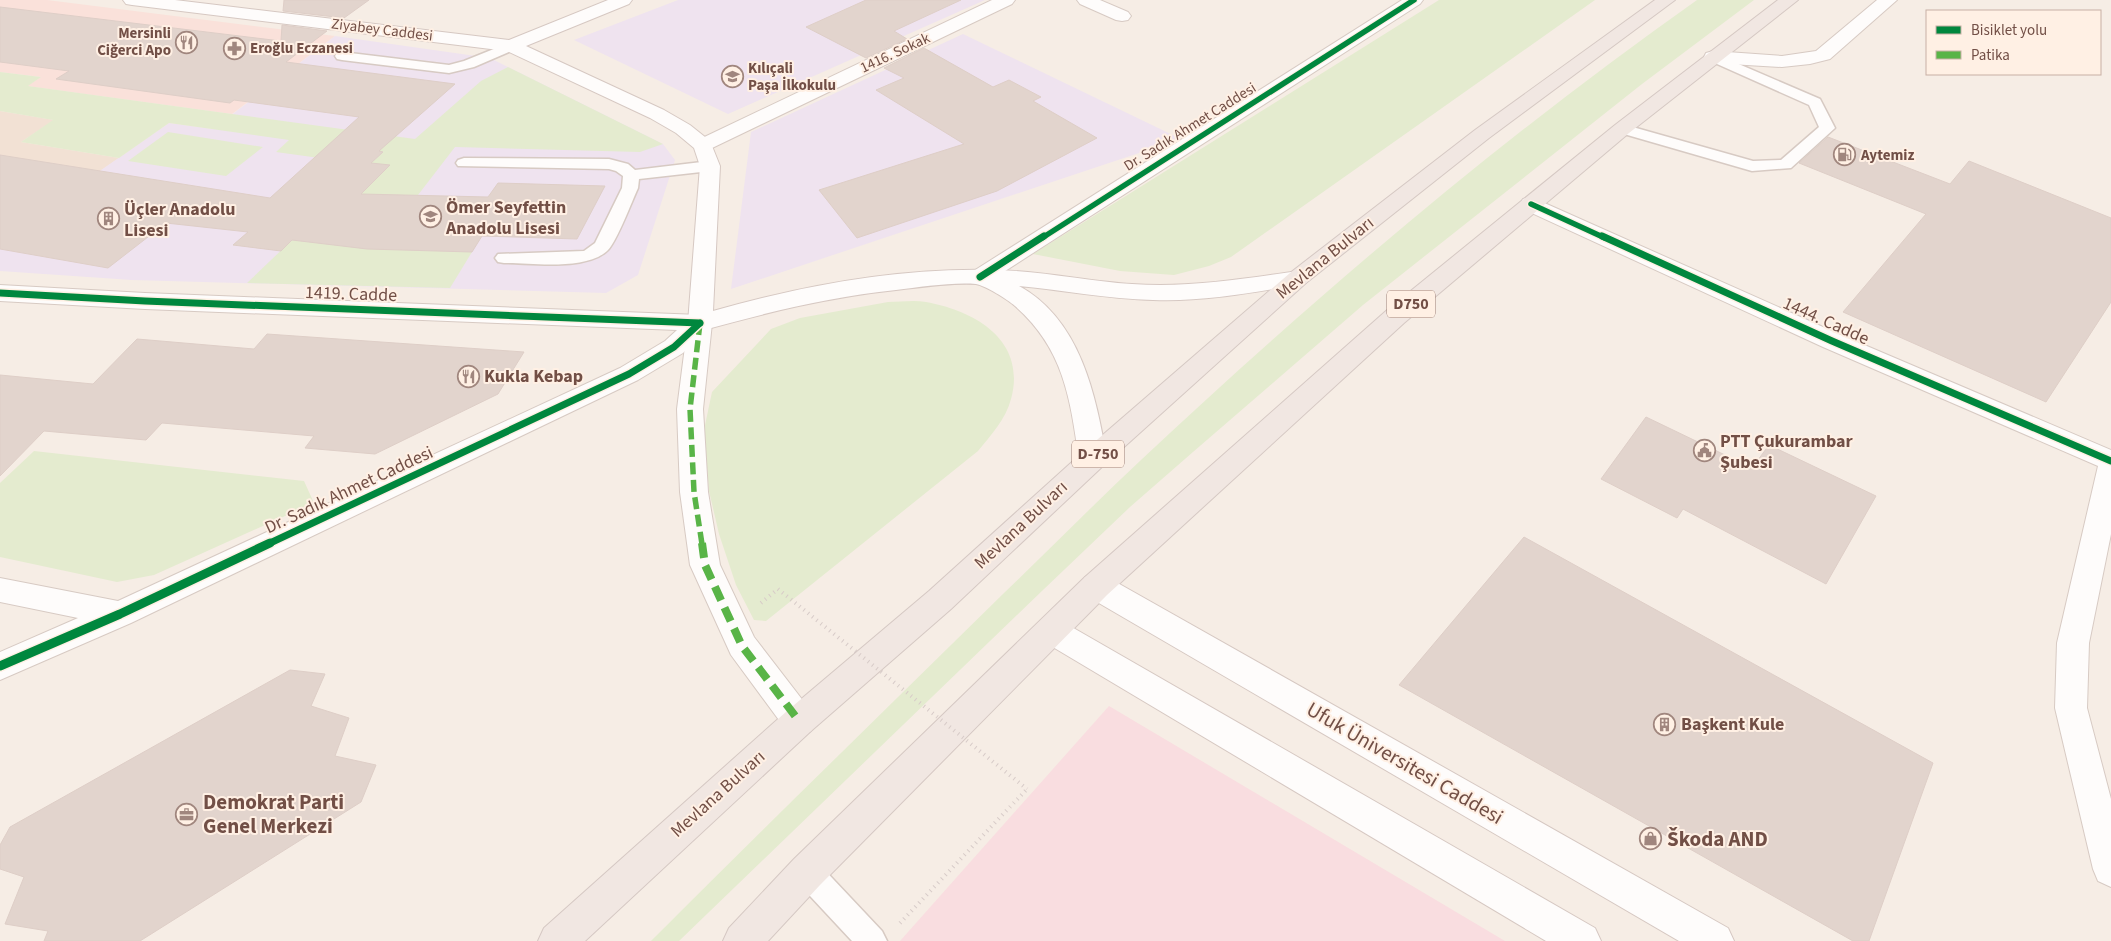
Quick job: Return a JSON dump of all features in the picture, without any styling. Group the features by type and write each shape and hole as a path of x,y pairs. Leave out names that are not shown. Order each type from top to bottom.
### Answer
{"highway":[{"name":"Mevlana Bulvarı","path":"557,941 799,721 940,600 1093,459 1298,278 1482,134 1666,0"},
{"name":"D750","path":"1052,631 1096,586 1395,317 1622,129 1789,0"},
{"path":"742,941 807,872 1052,631"}],"street":[{"name":"Ziyabey Caddesi","path":"132,0 511,46 623,0"},
{"name":"1416. Sokak","path":"703,145 1006,0"},
{"path":"1086,0 1122,16"},
{"name":"Dr. Sadık Ahmet Caddesi","path":"980,277 1414,0"},
{"path":"1713,57 1778,61 1811,59 1823,55 1888,0"},
{"path":"511,46 656,114 683,129 703,145 710,166 700,323 690,409 694,492 705,565 742,646 799,721"},
{"name":"1444. Cadde","path":"1531,204 1832,341 2111,462"},
{"path":"700,323 794,298 868,285 980,277 1044,281 1132,292 1164,293 1246,287 1298,278"},
{"path":"980,277 1014,293 1040,314 1057,337 1072,364 1082,397 1093,459"},
{"name":"1419. Cadde","path":"0,293 145,301 700,323"},
{"name":"Dr. Sadık Ahmet Caddesi","path":"0,666 120,614 629,374 674,346 700,323"},
{"path":"2111,467 2073,643 2071,708 2111,869"},
{"name":"Ufuk Üniversitesi Caddesi","path":"1096,586 1715,941"},
{"path":"0,590 120,614"},
{"path":"1052,631 1582,941"}],"lane":[{"path":"342,56 449,69 469,64 511,46"},
{"path":"1622,129 1752,166 1785,165 1827,128 1815,102 1713,57"},
{"path":"464,163 609,164 622,167 631,175 710,166"},
{"path":"504,258 579,258 594,253 602,246 630,188 631,175"},
{"path":"807,872 872,941"}],"path":[{"path":"778,589 1027,790 896,927"}],"shaded area":[{"path":"0,0 47,0 335,36 232,114 27,86 41,77 0,72"},
{"name":"Kılıçali Paşa İlkokulu","path":"678,0 985,0 728,114 574,40"},
{"path":"963,34 1181,139 731,289 751,132"},
{"name":"Ömer Seyfettin Anadolu Lisesi","path":"335,36 490,58 663,144 675,160 638,275 606,293 132,280 0,271 0,240 169,123 213,129"},
{"path":"0,111 54,120 21,142 119,158 0,240"},
{"path":"1109,706 1505,941 900,941"}],"green space":[{"path":"1439,0 1595,0 1231,257 1209,266 1174,275 1120,271 1033,254"},
{"path":"1697,0 1754,0 1642,84 1363,305 1130,507 679,941 651,941 1141,460 1274,338 1411,220 1481,163 1552,107"},
{"path":"508,67 663,144 640,152 455,147 418,195 399,195 360,248 472,252 450,288 247,283 292,240 311,242 389,166 371,163 383,152 347,147 334,160 276,152 289,140 169,123 119,158 21,142 53,120 0,111 0,72 41,77 28,86 415,139 481,81"},
{"path":"168,132 263,147 226,176 128,161"},
{"path":"921,301 945,306 979,321 993,332 1004,345 1012,361 1014,379 1009,406 997,427 978,451 766,621 754,620 736,585 719,534 709,491 704,430 712,392 771,329 800,318 888,302"},
{"path":"34,451 304,481 314,503 154,575 117,582 0,557 0,483"}],"building":[{"path":"284,0 369,0 344,18 283,11"},
{"path":"866,0 961,0 894,31 907,39 866,58 806,27"},
{"path":"0,7 281,41 282,25 327,31 286,62 455,84 379,151 383,152 371,163 390,165 361,194 488,197 498,183 605,186 577,239 482,236 472,252 367,249 292,240 281,251 233,245 248,232 166,223 108,268 0,249 0,155 270,198 359,117 234,100 230,103 56,79 69,71 0,62"},
{"path":"924,48 993,87 1009,80 1041,97 1033,101 1097,138 997,191 857,238 819,190 964,144 876,90 904,78 884,68"},
{"path":"1828,137 1950,184 1969,161 2111,218 2111,302 2046,402 1843,312 1926,214 1799,163"},
{"path":"267,334 524,352 498,394 375,454 305,448 314,436 162,423 146,440 44,431 0,476 0,375 93,384 137,339 254,349"},
{"path":"1646,417 1752,468 1769,445 1876,496 1826,584 1683,509 1677,518 1601,479"},
{"name":"Başkent Kule","path":"1524,537 1933,763 1869,941 1853,941 1399,685"},
{"name":"Demokrat Parti Genel Merkezi","path":"290,670 325,674 311,706 349,718 335,756 376,765 361,802 140,941 44,941 48,931 5,924 24,877 0,869 0,845 10,827"}],"marked path":[{"path":"700,323 690,409 694,492 705,565 742,646 799,721"}],"cycle path":[{"path":"980,277 1414,0"},
{"path":"1531,204 1832,341 2111,461"},
{"path":"0,293 145,301 700,323"},
{"path":"0,666 120,614 629,374 674,347 700,323"}],"place":[{"name":"Mersinli Ciğerci Apo","path":"187,42"},
{"name":"Eroğlu Eczanesi","path":"234,48"},
{"name":"Kılıçali Paşa İlkokulu","path":"732,77"},
{"name":"Aytemiz","path":"1845,155"},
{"name":"Ömer Seyfettin Anadolu Lisesi","path":"430,217"},
{"name":"Üçler Anadolu Lisesi","path":"108,219"},
{"name":"Kukla Kebap","path":"468,376"},
{"name":"PTT Çukurambar Şubesi","path":"1704,451"},
{"name":"Başkent Kule","path":"1665,724"},
{"name":"Demokrat Parti Genel Merkezi","path":"187,814"},
{"name":"Škoda AND","path":"1651,839"}]}
